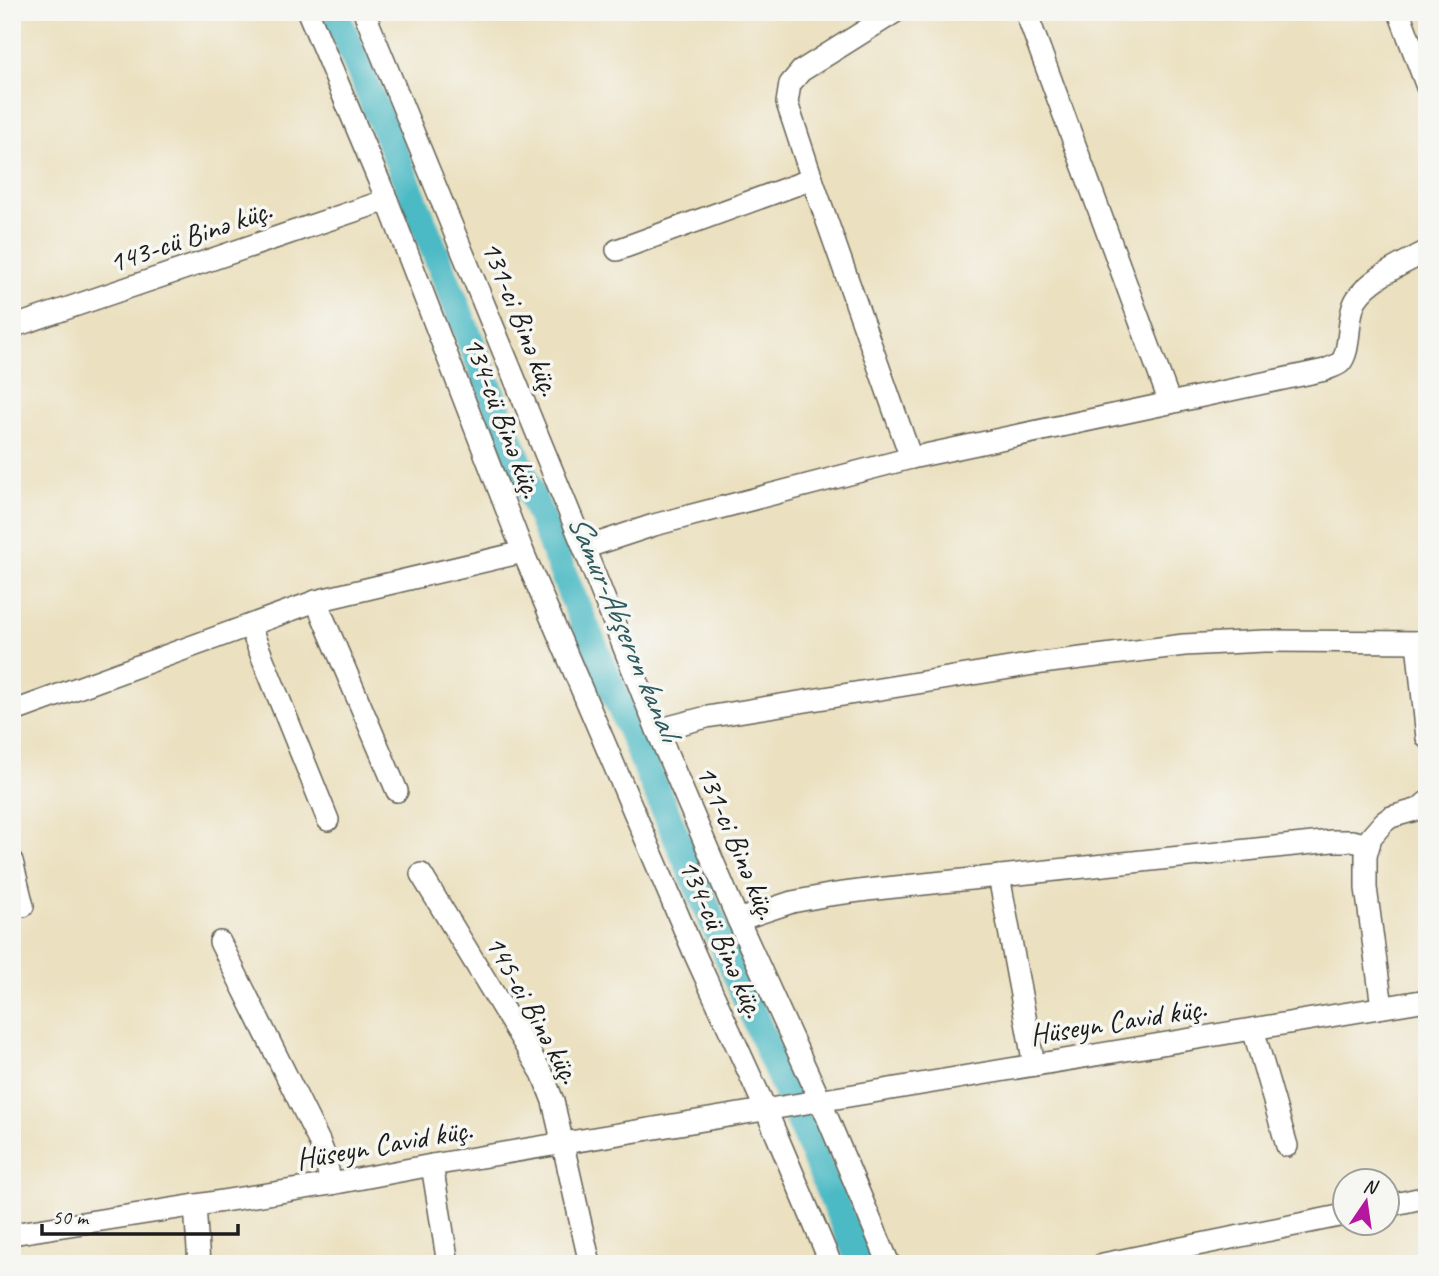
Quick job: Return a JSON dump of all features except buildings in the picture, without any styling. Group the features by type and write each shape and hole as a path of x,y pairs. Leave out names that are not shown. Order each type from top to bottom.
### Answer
{"street":[{"name":"134-cü Binə küç.","path":"308,12 387,200 523,552 831,1264"},
{"name":"131-ci Binə küç.","path":"364,12 657,730 889,1264"},
{"path":"895,12 801,71 790,84 787,103 911,458"},
{"path":"1026,12 1170,402"},
{"path":"1399,12 1427,87"},
{"path":"617,250 812,179"},
{"name":"143-cü Binə küç.","path":"12,327 387,200"},
{"path":"584,548 654,525 911,458 1325,370 1339,363 1346,350 1349,318 1356,300 1368,285 1427,250"},
{"path":"12,712 316,601 523,552"},
{"path":"316,601 397,792"},
{"path":"250,627 328,820"},
{"path":"657,730 721,715 1034,664 1184,645 1264,641 1422,642 1427,738"},
{"path":"1382,1007 1366,888 1366,856 1371,837 1384,822 1391,817 1419,809 1427,802"},
{"path":"738,920 792,902 829,895 1332,841 1352,841 1369,845"},
{"path":"12,861 23,906"},
{"name":"145-ci Binə küç.","path":"421,874 542,1073 553,1101 590,1264"},
{"path":"999,876 1034,1065"},
{"path":"220,942 319,1141 331,1184"},
{"name":"Hüseyn Cavid küç.","path":"12,1234 331,1184 1427,1000"},
{"path":"1253,1029 1287,1146"},
{"path":"432,1165 448,1264"},
{"path":"1400,1203 1427,1197"},
{"path":"195,1205 199,1264"},
{"path":"1103,1264 1191,1255 1330,1220"}],"waterway":[{"name":"Samur-Abşeron kanalı","path":"335,12 411,192 571,593 861,1264"}]}
